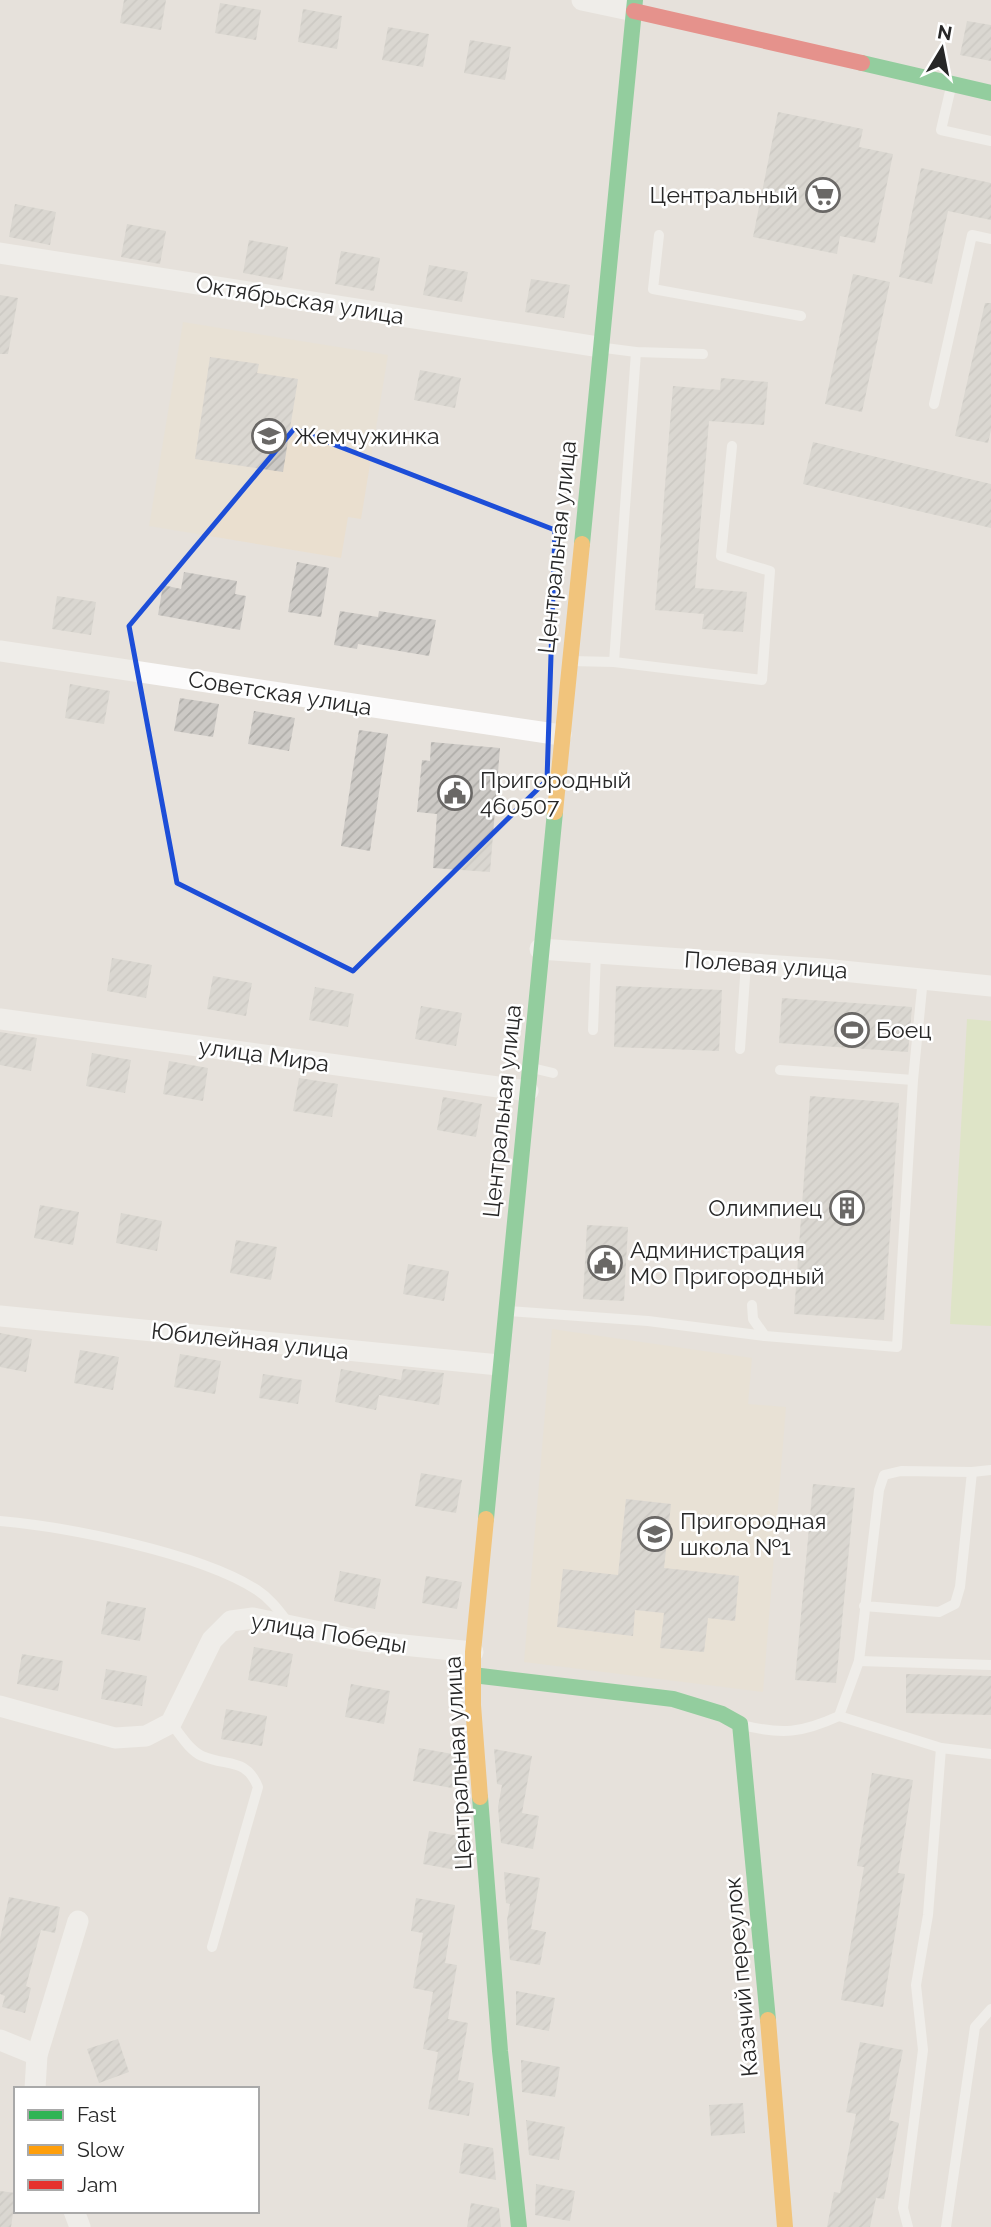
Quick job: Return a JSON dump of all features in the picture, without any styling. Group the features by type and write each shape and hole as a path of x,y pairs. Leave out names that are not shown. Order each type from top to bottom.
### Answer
{"street":[{"path":"582,0 634,6 991,93"},
{"name":"Центральная улица","path":"519,2227 500,2050 473,1652 634,6"},
{"name":"Октябрьская улица","path":"0,253 599,347"},
{"name":"Советская улица","path":"0,651 561,735"},
{"name":"Полевая улица","path":"541,949 746,963 991,986"},
{"name":"улица Мира","path":"0,1019 528,1091"},
{"name":"Юбилейная улица","path":"0,1316 499,1365"},
{"name":"улица Победы","path":"171,1723 212,1640 231,1621 253,1618 363,1641 473,1652"},
{"path":"473,1675 673,1699 722,1714 740,1724"},
{"path":"0,1706 115,1738 146,1736 171,1723"},
{"name":"Казачий переулок","path":"740,1724 785,2227"},
{"path":"35,2087 37,2055 79,1921"},
{"path":"0,2040 37,2055"}],"lane":[{"path":"951,85 941,130 991,141"},
{"path":"934,404 972,234 991,239"},
{"path":"659,235 653,289 801,316"},
{"path":"599,347 635,352 703,354"},
{"path":"614,662 635,352"},
{"path":"568,661 614,662 762,680 770,571 721,556 732,446"},
{"path":"593,1030 596,953"},
{"path":"740,1049 746,963"},
{"path":"505,1311 648,1321 765,1336 897,1347 913,1080 923,978"},
{"path":"530,1068 553,1073"},
{"path":"780,1070 913,1080"},
{"path":"752,1305 753,1319 765,1336"},
{"path":"839,1716 859,1661 879,1490 884,1475 901,1471 972,1472 991,1469"},
{"path":"864,1606 939,1612 956,1604 972,1472"},
{"path":"0,1521 85,1534 155,1550 213,1570 256,1590 276,1606 290,1625"},
{"path":"859,1661 991,1665"},
{"path":"740,1724 790,1733 814,1727 839,1716 941,1748 991,1754"},
{"path":"171,1723 201,1756 236,1763 253,1773 258,1787 212,1947"},
{"path":"908,2227 903,2208 923,2050 916,1985 928,1915 941,1748"},
{"path":"946,2227 975,2027 991,2009"}],"highlighted area":[{"path":"294,429 555,530 547,780 353,971 177,883 129,626"}],"shaded area":[{"name":"Жемчужинка","path":"183,322 388,355 361,519 348,517 341,558 149,526"},
{"name":"Пригородная школа №1","path":"552,1329 752,1358 748,1404 786,1407 763,1692 524,1662"}],"green space":[{"path":"967,1019 991,1021 991,1326 950,1324"}],"building":[{"path":"124,0 166,0 161,30 120,23"},
{"path":"220,3 261,10 256,40 215,33"},
{"path":"303,9 342,16 337,49 298,42"},
{"path":"967,21 991,25 991,61 960,55"},
{"path":"388,27 429,34 423,67 382,60"},
{"path":"470,40 511,47 505,80 464,73"},
{"name":"Центральный","path":"778,112 863,129 859,147 893,154 875,243 840,236 837,254 753,237"},
{"path":"921,168 991,183 991,220 948,211 932,284 899,277"},
{"path":"15,204 56,212 50,245 9,237"},
{"path":"127,224 166,231 160,264 121,257"},
{"path":"249,240 288,247 282,280 243,273"},
{"path":"341,251 380,258 374,291 335,284"},
{"path":"429,265 468,272 462,302 423,295"},
{"path":"853,274 890,282 862,412 825,404"},
{"path":"531,279 570,285 564,318 525,312"},
{"path":"0,295 18,298 8,354 0,354"},
{"path":"985,303 991,303 991,430 988,443 955,436"},
{"path":"210,357 259,364 257,373 298,379 283,472 195,459"},
{"path":"420,370 461,378 455,408 414,400"},
{"path":"721,378 768,382 764,425 709,421 695,588 747,592 743,632 702,629 704,614 655,610 673,386 720,390"},
{"path":"813,442 991,484 991,528 803,484"},
{"path":"297,562 329,568 321,617 288,612"},
{"path":"184,572 237,581 235,594 246,596 240,630 158,615 163,585 181,589"},
{"path":"57,596 96,602 91,635 52,629"},
{"path":"340,611 378,617 379,611 436,620 429,656 358,644 357,649 334,645"},
{"path":"70,684 110,691 104,724 65,718"},
{"path":"180,698 219,704 213,737 174,731"},
{"path":"254,711 295,718 289,751 248,744"},
{"path":"359,730 388,734 370,851 341,846"},
{"path":"431,742 500,748 490,872 433,868 437,814 417,812 422,760 430,761"},
{"path":"112,958 152,965 146,998 107,991"},
{"path":"213,976 252,983 246,1016 207,1009"},
{"path":"616,986 722,990 719,1051 614,1047"},
{"path":"315,987 354,994 348,1027 309,1020"},
{"path":"782,998 912,1007 908,1052 779,1043"},
{"path":"421,1006 462,1013 456,1046 415,1039"},
{"path":"0,1032 37,1038 31,1071 0,1065"},
{"path":"92,1053 131,1060 125,1093 86,1086"},
{"path":"169,1061 208,1068 203,1101 163,1094"},
{"path":"299,1078 338,1084 332,1117 293,1111"},
{"name":"Олимпиец","path":"810,1096 899,1103 884,1320 794,1314"},
{"path":"443,1097 482,1104 476,1137 437,1130"},
{"path":"40,1205 79,1212 73,1245 34,1238"},
{"path":"121,1213 162,1221 157,1251 116,1243"},
{"name":"Администрация МО Пригородный","path":"587,1225 628,1227 624,1301 583,1299"},
{"path":"236,1240 277,1247 271,1280 230,1273"},
{"path":"408,1264 449,1271 444,1301 403,1294"},
{"path":"0,1333 32,1339 26,1372 0,1367"},
{"path":"80,1350 119,1357 113,1390 74,1383"},
{"path":"180,1354 221,1361 215,1394 174,1387"},
{"path":"341,1369 401,1380 403,1369 444,1373 439,1405 379,1395 376,1410 335,1402"},
{"path":"263,1374 302,1380 298,1404 259,1398"},
{"path":"421,1473 462,1480 456,1513 415,1506"},
{"path":"813,1484 855,1488 836,1683 795,1680"},
{"path":"626,1499 671,1504 664,1568 739,1576 735,1621 708,1618 704,1652 660,1648 664,1613 635,1610 633,1636 557,1627 563,1569 618,1575"},
{"path":"340,1571 381,1579 375,1609 334,1601"},
{"path":"426,1576 462,1582 457,1609 422,1603"},
{"path":"107,1601 146,1608 140,1641 101,1634"},
{"path":"254,1647 293,1654 287,1687 248,1680"},
{"path":"22,1654 63,1661 58,1691 17,1684"},
{"path":"106,1669 147,1676 142,1706 101,1699"},
{"path":"906,1674 991,1676 991,1715 906,1713"},
{"path":"351,1684 390,1691 384,1724 345,1717"},
{"path":"226,1709 267,1716 262,1746 221,1739"},
{"path":"419,1748 458,1755 452,1788 413,1781"},
{"path":"494,1749 532,1756 522,1813 539,1816 533,1849 501,1843 498,1807 502,1785 497,1784"},
{"path":"872,1773 913,1780 898,1873 905,1874 883,2007 841,2000 864,1867 857,1866"},
{"path":"429,1831 466,1837 462,1871 423,1864"},
{"path":"504,1872 540,1878 531,1929 546,1932 540,1965 510,1960 507,1920 510,1904 506,1903"},
{"path":"9,1897 60,1907 55,1933 41,1930 26,1986 31,1988 25,2013 2,2007 5,1996 0,1994 0,1939"},
{"path":"416,1898 455,1905 445,1963 457,1965 448,2019 468,2023 458,2080 474,2083 469,2116 428,2109 438,2052 423,2049 433,1992 413,1988 423,1933 411,1931"},
{"path":"516,1991 555,1998 549,2031 516,2025"},
{"path":"118,2039 129,2072 99,2083 87,2049"},
{"path":"860,2042 903,2050 889,2120 899,2123 884,2199 876,2198 870,2227 827,2227 834,2192 840,2193 856,2114 846,2112"},
{"path":"521,2060 560,2067 555,2097 522,2092"},
{"path":"743,2103 745,2133 711,2136 709,2105"},
{"path":"526,2120 565,2127 559,2160 529,2155"},
{"path":"464,2143 493,2148 496,2180 459,2173"},
{"path":"536,2184 575,2191 570,2221 535,2215"},
{"path":"0,2191 14,2193 11,2227 0,2227"},
{"path":"471,2203 499,2208 501,2227 467,2227"}],"traffic: fast":[{"path":"582,544 635,0"},
{"path":"862,63 991,93"},
{"path":"486,1519 555,812"},
{"path":"473,1675 673,1699 722,1714 740,1724 768,2020"},
{"path":"480,1797 500,2051 519,2227"}],"traffic: slow":[{"path":"555,812 582,544"},
{"path":"480,1797 473,1705 473,1652 486,1519"},
{"path":"768,2020 785,2227"}],"traffic: jam":[{"path":"634,11 862,63"}],"place":[{"name":"Центральный","path":"823,195"},
{"name":"Жемчужинка","path":"269,436"},
{"name":"Пригородный 460507","path":"455,793"},
{"name":"Боец","path":"852,1030"},
{"name":"Олимпиец","path":"847,1208"},
{"name":"Администрация МО Пригородный","path":"605,1263"},
{"name":"Пригородная школа №1","path":"655,1534"}]}
